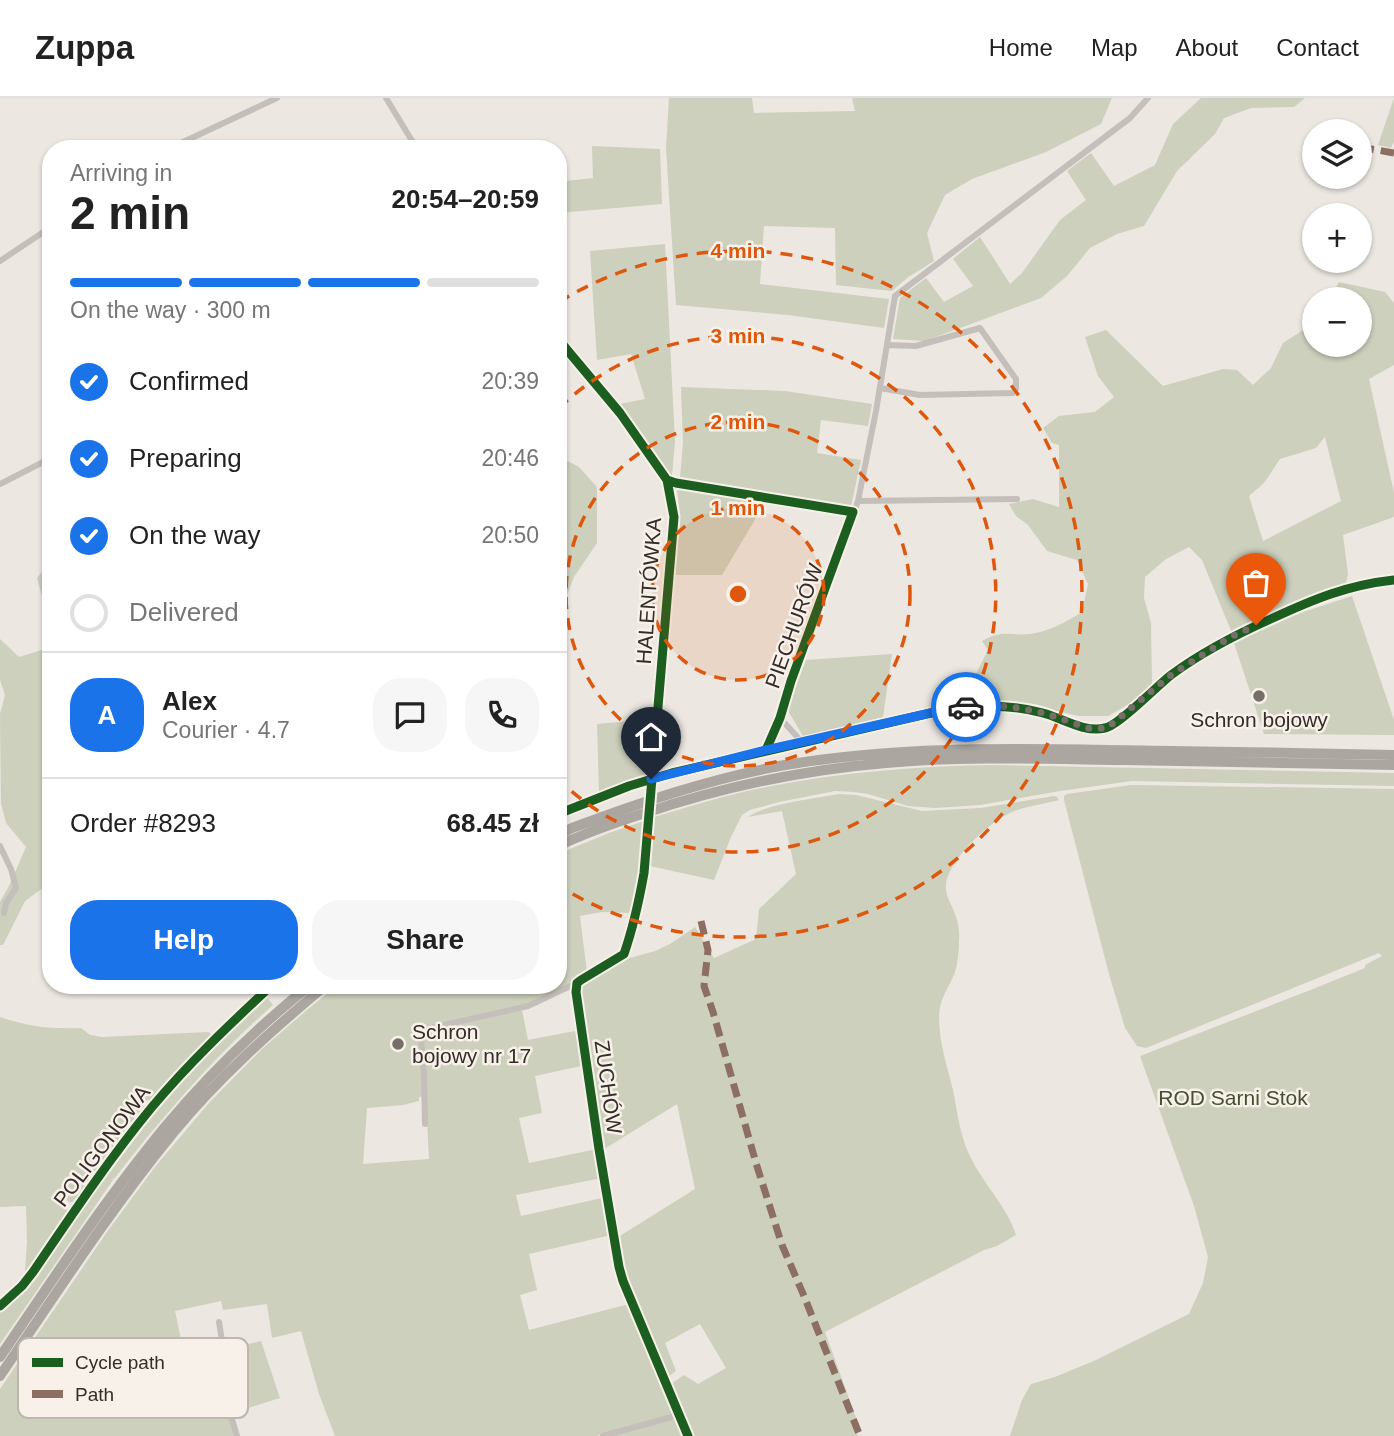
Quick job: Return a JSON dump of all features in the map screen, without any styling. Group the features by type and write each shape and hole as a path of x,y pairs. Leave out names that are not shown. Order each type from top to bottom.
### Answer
{"highway":[{"path":"567,830 660,796 728,777 783,766 884,752 987,748 1394,755"},
{"path":"567,842 665,806 729,789 786,776 886,763 1045,759 1394,765"},
{"path":"0,1357 111,1196 165,1126 236,1051 300,994"},
{"path":"26,1338 119,1203 174,1132 244,1058 315,994"},
{"path":"0,1376 18,1350"}],"street":[{"path":"191,140 277,98"},
{"path":"386,98 412,140"},
{"name":"PIECHURÓW","path":"766,750 858,501 895,296 1130,118 1148,98"},
{"path":"0,261 42,234"},
{"path":"880,388 920,395 1013,393 1016,389 1016,379 980,328 916,346 887,345"},
{"name":"HALENTÓWKA","path":"567,350 620,413 667,480 674,517 642,886 624,954 577,983"},
{"path":"0,484 42,463"},
{"path":"667,480 853,512"},
{"path":"858,501 1017,499"},
{"path":"567,810 629,786 672,773 948,709 990,705 1019,708 1044,713 1091,729 1107,728 1171,675 1229,638 1323,596 1367,583 1394,580"},
{"name":"PIECHURÓW","path":"780,718 802,742"},
{"path":"0,846 16,888 6,903 4,913"},
{"path":"567,988 577,983"},
{"name":"ZUCHÓW","path":"577,983 576,992 599,1149 619,1267 688,1436"},
{"name":"POLIGONOWA","path":"0,1306 33,1272 102,1171 153,1107 223,1030 262,994"},
{"path":"425,1124 421,1039 425,1031 528,1006 554,994"},
{"path":"219,1322 222,1338"},
{"path":"603,1436 679,1415"},
{"path":"232,1418 237,1436"}],"green space":[{"path":"669,98 752,98 754,113 855,111 852,98 1112,98 1101,124 1046,152 972,179 945,195 927,233 934,261 892,291 836,285 835,228 764,226 760,284 889,299 884,328 788,315 676,305 666,148"},
{"path":"1201,98 1305,98 1294,107 1251,108 1224,118 1215,134 1177,171 1144,226 1117,234 1090,248 1067,276 1041,298 925,341 893,339 900,298 926,278 944,302 973,286 953,259 980,237 1010,284 1022,273 1060,220 1086,200 1067,171 1091,153 1114,186 1155,165 1173,124"},
{"path":"1394,98 1394,141 1391,148 1378,145"},
{"path":"592,146 660,149 662,204 567,212 567,181 593,178"},
{"path":"665,244 675,441 672,475 667,475 619,404 645,399 631,354 597,360 590,251"},
{"path":"1339,282 1362,287 1336,287"},
{"path":"1372,289 1385,292 1394,303 1394,365 1369,379 1394,493 1394,517 1343,535 1348,574 1346,583 1283,607 1232,633 1202,560 1189,547 1166,559 1145,577 1144,598 1151,623 1152,686 1136,700 1108,716 1079,716 987,699 962,701 988,650 982,641 1001,634 1045,631 1082,612 1088,584 1077,560 1047,551 1028,525 1016,516 1009,504 1033,499 1059,507 1059,445 1052,443 1043,428 1059,416 1095,412 1114,397 1098,376 1085,337 1106,330 1163,386 1223,369 1237,370 1253,385 1271,368 1283,343 1302,331 1302,357 1372,357","holes":["1325,437 1341,501 1263,541 1249,496 1264,483 1280,459 1316,448"]},
{"path":"681,387 785,391 872,404 868,426 821,420 817,453 861,460 851,506 680,477 683,443"},
{"path":"567,461 579,467 597,487 597,543 574,577 567,594"},
{"path":"677,489 765,503 722,575 675,575 680,515"},
{"path":"42,572 42,597 37,578"},
{"path":"1352,596 1394,720 1394,735 1264,734 1234,643 1291,616"},
{"path":"0,639 19,657 42,650 42,889 25,901 3,945 0,945 0,902 26,847 6,823 1,803 0,714 5,695 0,680"},
{"path":"892,654 883,717 803,736 787,709 806,660"},
{"path":"654,719 646,777 599,794 597,724"},
{"path":"997,765 1394,773 1394,786 1132,781 980,805 935,808 908,806 868,794 835,791 779,802 742,815 714,880 650,866 654,817 700,803 778,785 840,775"},
{"name":"ROD Sarni Stok","path":"1131,785 1394,789 1394,1436 1010,1436 1022,1400 1031,1384 1096,1360 1189,1314 1203,1283 1208,1257 1194,1206 1140,1056 1365,968 1365,965 1382,956 1379,953 1146,1048 1137,1046 1125,1028 1064,800 1067,794"},
{"path":"839,794 856,795 922,811 981,808 1054,796 1059,800 1019,809 999,819 978,836 959,857 951,869 946,889 957,920 959,937 956,968 939,1011 942,1045 965,1145 1016,1235 825,1332 859,1426 856,1429 858,1436 691,1436 684,1414 679,1410 670,1388 671,1384 684,1375 698,1384 726,1368 700,1324 665,1343 676,1371 669,1376 665,1375 624,1279 615,1239 695,1189 677,1104 601,1151 579,986 582,981 623,960 670,944 695,927 714,958 756,939 759,909 796,874 782,811 748,817 767,808"},
{"path":"644,821 641,871 634,913 602,912 580,916 587,973 567,985 567,850"},
{"path":"327,994 550,994 528,1005 429,1027 423,1031 420,1038 423,1097 419,1097 419,1101 403,1105 367,1108 363,1164 429,1159 423,1042 427,1032 522,1010 528,1040 580,1030 586,1065 535,1076 542,1113 519,1118 529,1163 597,1149 602,1178 516,1195 521,1216 602,1198 606,1203 611,1235 529,1254 537,1290 520,1295 529,1330 629,1304 674,1409 673,1413 596,1436 335,1436 319,1394 301,1331 272,1338 267,1304 223,1310 221,1301 175,1311 181,1338 35,1338 155,1167 208,1104 262,1049"},
{"path":"265,995 273,1005 210,1066 114,1179 112,1178 0,1344 0,1310 26,1285 106,1172 155,1109 208,1049"},
{"path":"0,1017 40,1027 81,1028 90,1035 102,1037 211,1034 153,1100 147,1100 146,1110 76,1202 69,1202 62,1189 59,1189 68,1213 28,1273 25,1271 26,1206 0,1207"},
{"path":"261,1341 280,1398 248,1408 248,1344"},
{"path":"18,1363 18,1418 230,1418 235,1436 0,1436 0,1389"},
{"path":"670,1420 679,1423 685,1436 608,1436"}],"marked path":[{"path":"1372,149 1394,153"},
{"path":"701,921 708,950 704,986 756,1163 782,1245 860,1436"}],"cycle path":[{"path":"567,350 620,413 667,480 674,517 640,894 624,954 577,983 576,992 619,1267 688,1436"},
{"path":"667,480 853,512 780,718 766,750"},
{"path":"567,810 629,786 672,773 948,709 984,706 1020,708 1081,727 1105,728 1138,705 1171,675 1233,637 1317,599 1361,585 1394,580"},
{"path":"0,1306 33,1272 105,1167 152,1107 210,1044 263,994"}],"way so far":[{"path":"966,707 990,705 1019,708 1044,713 1091,729 1107,728 1171,675 1229,638 1256,625"}],"place":[{"name":"Schron bojowy","path":"1259,696"},
{"name":"Schron bojowy nr 17","path":"398,1044"}],"route":[{"path":"651,779 766,750 966,707"}]}
